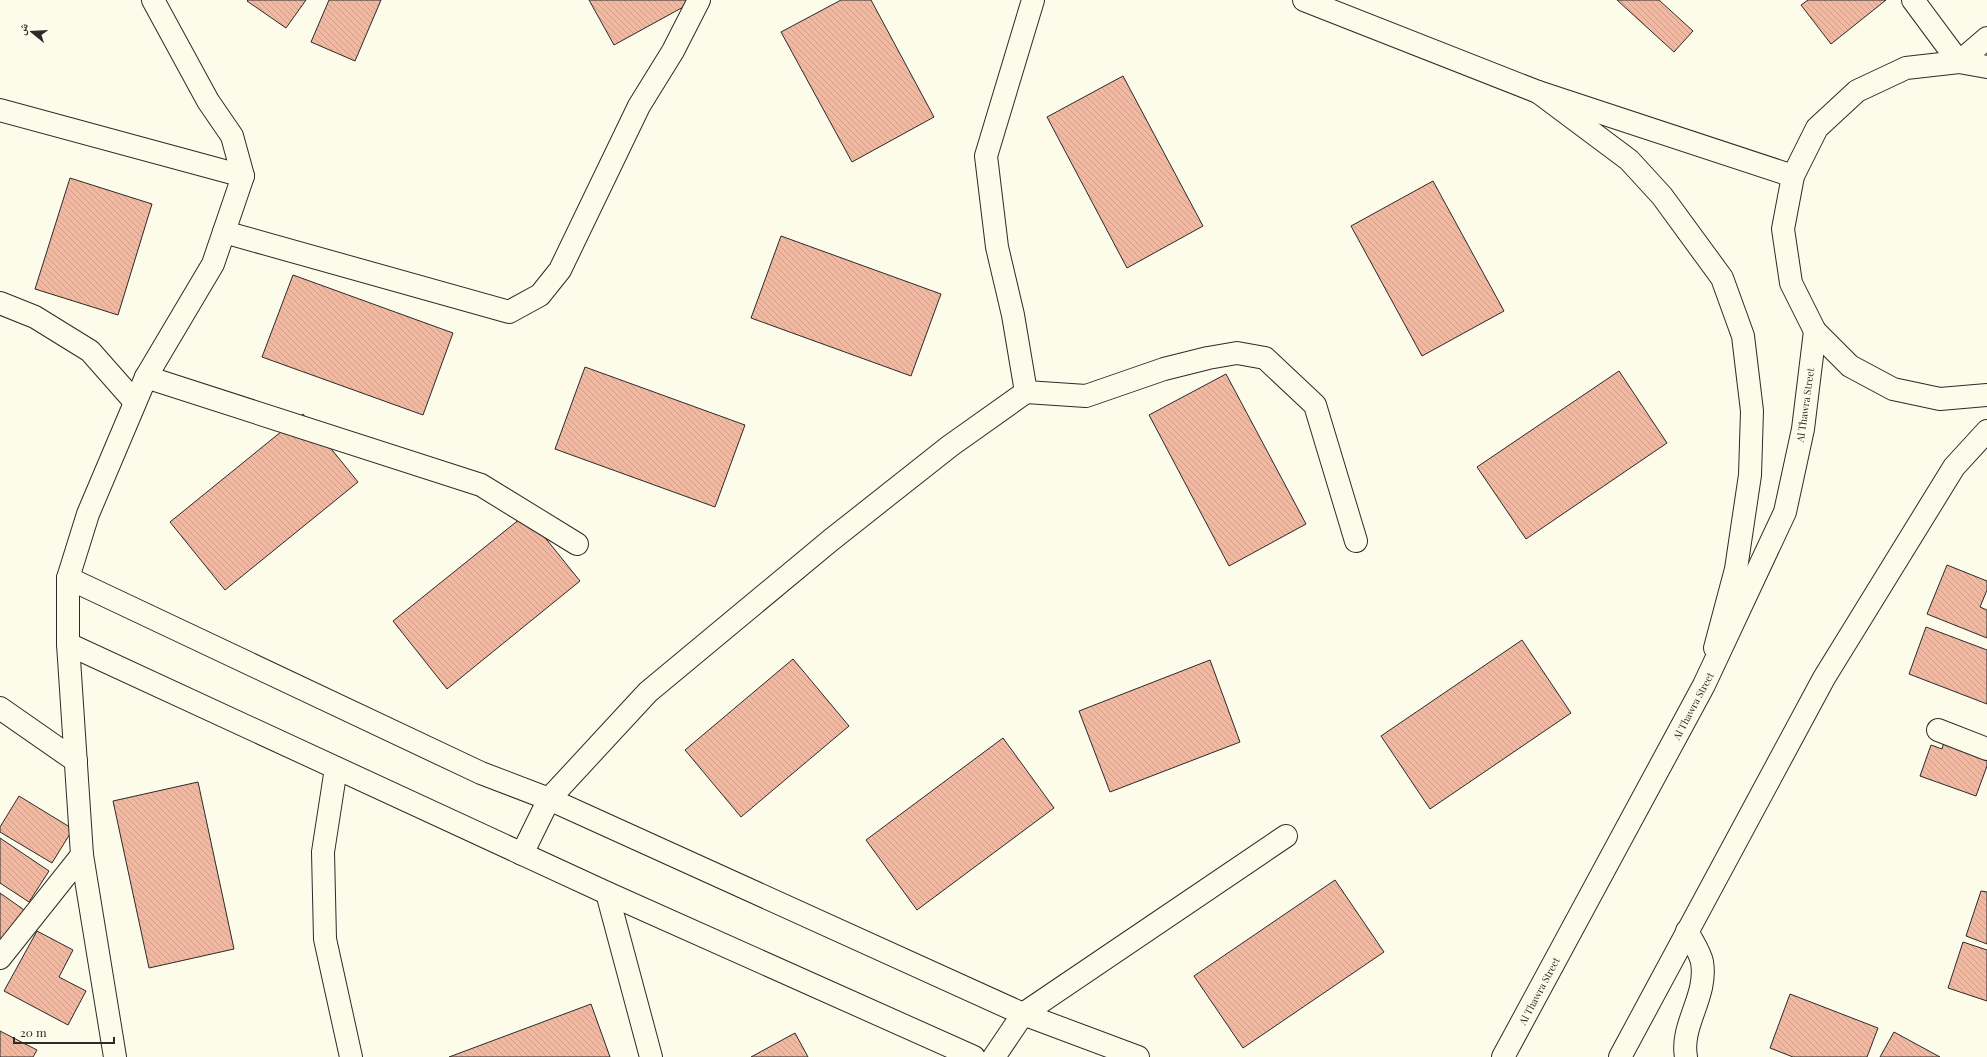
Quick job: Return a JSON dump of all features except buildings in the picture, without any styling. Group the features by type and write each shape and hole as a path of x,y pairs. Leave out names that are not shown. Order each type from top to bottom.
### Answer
{"street":[{"path":"115,1057 82,855 68,644 68,578 88,514 135,402 146,377 213,264 242,176 232,136 208,101 153,0"},
{"path":"224,232 509,312 540,295 560,270 640,106 673,50 698,0"},
{"path":"1026,392 1013,315 997,247 986,156 1033,0"},
{"path":"1304,0 1538,92 1792,176"},
{"path":"1913,0 1959,62"},
{"path":"1959,62 1987,38"},
{"path":"1987,67 1959,62 1906,68 1857,91 1817,128 1792,176 1783,229 1791,283 1816,331 1850,366 1893,389 1940,399 1987,395"},
{"path":"1538,92 1629,160 1662,196 1722,278 1743,336 1752,411 1750,475 1736,569 1704,685"},
{"path":"0,110 242,176"},
{"path":"0,303 35,316 90,351 135,402"},
{"name":"Al Thawra Street","path":"1503,1057 1704,685 1785,512 1803,429 1816,331"},
{"path":"522,854 549,799 648,692 831,540 950,446 1026,392 1086,396 1164,369 1208,358 1237,353 1265,358 1315,406 1356,541"},
{"path":"146,377 481,485 577,544"},
{"path":"1620,1057 1824,678 1954,467 1987,431"},
{"path":"68,578 481,773 549,799 1023,1014 1138,1057"},
{"path":"68,644 607,893 974,1057"},
{"path":"0,708 76,761"},
{"path":"1938,730 1987,749"},
{"path":"336,768 323,852 325,939 351,1057"},
{"path":"994,1057 1023,1014 1286,836"},
{"path":"0,958 82,855"},
{"path":"607,893 652,1057"},
{"path":"1686,1057 1685,1039 1701,994 1702,962 1687,931"}]}
